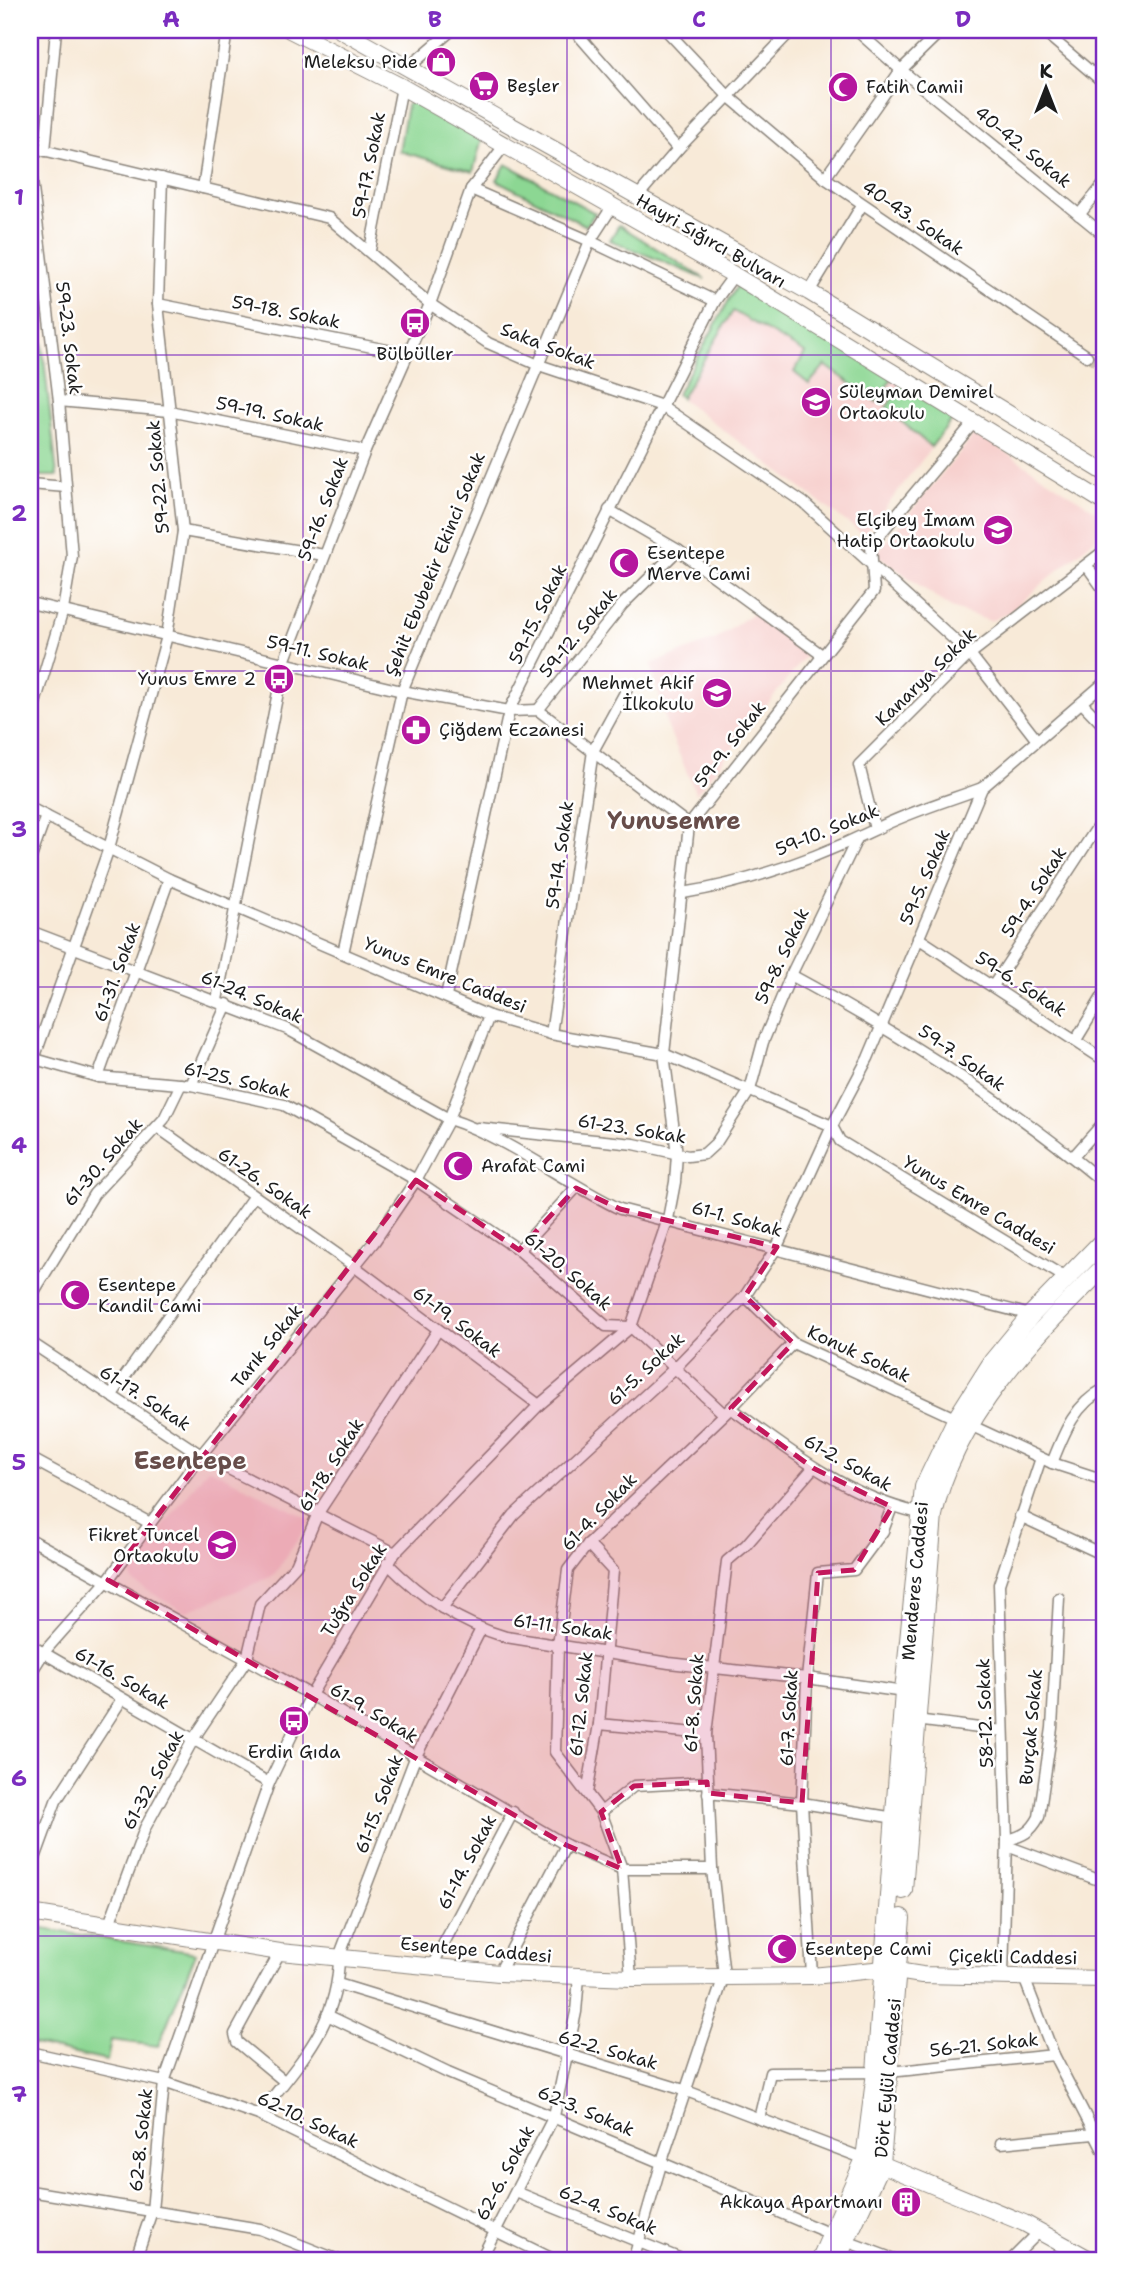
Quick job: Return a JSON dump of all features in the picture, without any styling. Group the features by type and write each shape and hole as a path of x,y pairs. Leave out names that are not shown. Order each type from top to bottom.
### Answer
{"main road":[{"name":"Menderes Caddesi","path":"890,1976 916,1720 933,1515 944,1476 964,1423 993,1361 1031,1315 1104,1240"},
{"name":"Menderes Caddesi","path":"890,1976 895,1818 919,1513 930,1469 1008,1369 1104,1267"},
{"name":"Dört Eylül Caddesi","path":"820,2261 839,2238 873,2162 890,1976"},
{"name":"Dört Eylül Caddesi","path":"836,2261 839,2238"}],"street":[{"path":"45,151 56,30"},
{"path":"203,188 227,30"},
{"name":"Hayri Sığırcı Bulvarı","path":"290,30 402,87 734,275 1104,502"},
{"name":"Hayri Sığırcı Bulvarı","path":"340,30 808,292 1104,472"},
{"path":"409,67 452,30"},
{"path":"573,30 678,149"},
{"name":"40-43. Sokak","path":"666,30 728,96 825,178 1087,356"},
{"path":"638,196 678,149 792,30"},
{"name":"40-42. Sokak","path":"856,30 901,70 1104,234"},
{"path":"825,178 901,70 942,30"},
{"path":"1042,30 1104,83"},
{"name":"59-17. Sokak","path":"370,250 402,87"},
{"name":"59-16. Sokak","path":"233,907 284,662 365,451 430,304 471,189 504,146"},
{"name":"Saka Sokak","path":"30,147 329,218 370,250 430,304 488,343 536,365 662,406 803,503 970,654 1036,739"},
{"name":"59-23. Sokak","path":"30,164 59,401 72,556 62,610 30,720"},
{"name":"59-22. Sokak","path":"30,1070 109,848 167,636 183,531 158,304 162,178"},
{"path":"1079,215 1104,184"},
{"path":"471,189 590,241 715,301"},
{"path":"808,292 862,205"},
{"name":"Şehit Ebubekir Ekinci Sokak","path":"343,953 402,691 536,365 590,241 612,207"},
{"name":"59-15. Sokak","path":"446,996 509,711 715,301 734,275"},
{"name":"59-18. Sokak","path":"158,304 407,354"},
{"name":"59-19. Sokak","path":"59,401 169,411 365,451"},
{"name":"59-9. Sokak","path":"689,825 874,591 871,545 975,421"},
{"path":"30,484 66,487"},
{"path":"609,510 678,550 822,655"},
{"path":"183,531 324,555"},
{"name":"59-12. Sokak","path":"538,710 623,604 678,550"},
{"name":"Kanarya Sokak","path":"875,829 859,765 970,654 1104,551"},
{"path":"1087,566 1104,590"},
{"name":"59-11. Sokak","path":"30,603 402,691 509,711 538,710"},
{"name":"59-5. Sokak","path":"832,1125 883,1025 982,788 1036,739 1104,684"},
{"name":"59-14. Sokak","path":"551,1034 593,751 627,689"},
{"path":"1082,703 1104,726"},
{"path":"538,710 689,825 664,1054 677,1154 668,1219 631,1328"},
{"name":"59-10. Sokak","path":"683,893 734,885 856,841 875,829 982,788"},
{"name":"Yunus Emre Caddesi","path":"30,808 169,879 489,1016 551,1034 664,1054 832,1125 840,1141 1066,1278"},
{"path":"30,860 46,816"},
{"name":"59-4. Sokak","path":"993,986 1104,817"},
{"name":"59-8. Sokak","path":"750,1090 763,1042 791,975 856,841"},
{"name":"61-31. Sokak","path":"98,1077 169,879"},
{"name":"61-30. Sokak","path":"31,1294 94,1194 164,1119 186,1085 222,1002 233,907"},
{"name":"61-24. Sokak","path":"30,931 287,1029 449,1119"},
{"name":"59-6. Sokak","path":"918,938 1104,1060"},
{"name":"59-7. Sokak","path":"791,975 883,1025 1073,1157 1104,1183"},
{"path":"1076,1040 1104,994"},
{"name":"Tarık Sokak","path":"30,1674 44,1652 108,1580 201,1455 355,1266 416,1181 449,1119 489,1016"},
{"name":"61-25. Sokak","path":"35,1059 98,1077 186,1085 284,1105 416,1181"},
{"name":"61-23. Sokak","path":"475,1127 634,1144 677,1154 704,1154 716,1143 750,1090"},
{"name":"61-1. Sokak","path":"449,1119 475,1127 576,1188 620,1209 777,1247 1031,1315"},
{"path":"1073,1157 1104,1122"},
{"name":"61-5. Sokak","path":"442,1608 513,1515 676,1367 745,1296 777,1247 832,1125"},
{"name":"61-26. Sokak","path":"156,1127 355,1266"},
{"name":"61-20. Sokak","path":"416,1181 519,1250 606,1326 631,1328 728,1411"},
{"path":"519,1250 576,1188"},
{"path":"111,1396 253,1197"},
{"name":"61-19. Sokak","path":"355,1266 539,1405"},
{"name":"Konuk Sokak","path":"745,1296 793,1343 1052,1464 1104,1479"},
{"name":"Tuğra Sokak","path":"211,1943 270,1783 311,1695 387,1563 539,1405 631,1328"},
{"name":"61-18. Sokak","path":"247,1659 260,1604 296,1565 318,1513 439,1330"},
{"name":"61-17. Sokak","path":"30,1342 201,1455 395,1553"},
{"name":"61-4. Sokak","path":"631,1978 622,1869 601,1812 555,1752 558,1646 568,1570 588,1544 728,1411 793,1343"},
{"path":"1052,1464 1064,1431 1078,1408 1104,1389"},
{"name":"61-2. Sokak","path":"728,1411 813,1468 892,1507 919,1513"},
{"path":"30,1458 150,1523"},
{"name":"58-12. Sokak","path":"1003,1974 1007,1843 999,1584 1041,1458"},
{"name":"61-8. Sokak","path":"724,1976 712,1869 706,1734 727,1561 746,1545 813,1468"},
{"name":"61-7. Sokak","path":"812,1976 802,1803 807,1678 818,1573 854,1570 883,1531 892,1507"},
{"path":"1020,1517 1104,1555"},
{"name":"61-9. Sokak","path":"30,1539 311,1695 566,1845 622,1869 712,1869"},
{"name":"61-12. Sokak","path":"587,1793 599,1724 613,1571 588,1544"},
{"name":"61-11. Sokak","path":"387,1563 424,1598 481,1629 558,1646 604,1650 712,1669 807,1678 905,1692"},
{"name":"Burçak Sokak","path":"1007,1843 1033,1828 1039,1817 1052,1728 1059,1598"},
{"name":"61-15. Sokak","path":"338,1957 415,1758 481,1629"},
{"name":"61-16. Sokak","path":"30,1645 270,1783"},
{"name":"61-32. Sokak","path":"108,1927 145,1828 194,1738 247,1659"},
{"path":"30,1872 55,1801 122,1699"},
{"path":"916,1720 1003,1731"},
{"path":"599,1724 706,1734"},
{"path":"601,1812 634,1786 708,1787 895,1818"},
{"name":"61-14. Sokak","path":"432,1966 513,1812"},
{"path":"1007,1843 1104,1882"},
{"path":"499,1973 566,1845"},
{"path":"1103,1978 1104,1870"},
{"name":"Esentepe Caddesi","path":"30,1913 280,1952 499,1973 631,1978 922,1975"},
{"name":"62-8. Sokak","path":"136,2261 152,2211 164,2082 211,1943"},
{"path":"280,1952 235,2034 237,2042 284,2081"},
{"path":"259,2115 310,2052 338,1984 338,1957"},
{"name":"Çiçekli Caddesi","path":"922,1975 1003,1974 1103,1978"},
{"path":"1023,1975 1054,2055 1099,2133 1104,2152"},
{"path":"633,2261 684,2091 724,1976"},
{"name":"62-6. Sokak","path":"480,2261 554,2116 576,2012 579,1977"},
{"name":"62-2. Sokak","path":"338,1984 684,2091 873,2162"},
{"name":"62-3. Sokak","path":"327,2015 448,2073 899,2261"},
{"name":"62-10. Sokak","path":"30,2052 164,2082 259,2115 495,2228 557,2261"},
{"name":"56-21. Sokak","path":"759,2119 770,2073 883,2072 1054,2055"},
{"path":"1001,2143 1099,2133"},
{"path":"873,2162 1040,2231 1093,2261"},
{"path":"30,2191 260,2229 341,2261"},
{"name":"62-4. Sokak","path":"516,2192 686,2261"},
{"path":"1010,2261 1040,2231"}],"highlighted area":[{"path":"416,1180 519,1250 576,1188 620,1209 777,1247 745,1296 793,1343 731,1408 813,1468 892,1507 854,1570 818,1573 802,1803 708,1793 707,1782 634,1786 601,1812 622,1869 566,1845 108,1580"}],"shaded area":[{"name":"Süleyman Demirel Ortaokulu","path":"738,281 960,411 864,535 675,394"},
{"name":"Elçibey İmam Hatip Ortaokulu","path":"976,433 1104,516 1095,539 1008,613 990,621 951,608 879,556 879,550"},
{"name":"Mehmet Akif İlkokulu","path":"754,612 808,653 696,794 666,723 651,664 717,639"},
{"name":"Fikret Tuncel Ortaokulu","path":"208,1468 311,1520 273,1576 185,1612 133,1582 130,1570"}],"green space":[{"path":"414,100 482,138 473,172 399,151 407,105"},
{"path":"506,164 595,213 586,226 500,182 497,180"},
{"path":"619,225 705,279 610,240"},
{"path":"30,233 57,476 30,476"},
{"path":"739,282 895,373 877,402 825,365 809,384 794,372 805,353 733,311 681,398 677,394"},
{"path":"904,379 959,411 931,447 886,408"},
{"path":"30,1927 196,1953 158,2046 111,2040 107,2061 30,2044"}],"tunnel":[{"path":"1087,356 1104,367"}],"place":[{"name":"Meleksu Pide","path":"441,62"},
{"name":"Beşler","path":"484,86"},
{"name":"Fatih Camii","path":"843,87"},
{"name":"Bülbüller","path":"415,323"},
{"name":"Süleyman Demirel Ortaokulu","path":"816,402"},
{"name":"Elçibey İmam Hatip Ortaokulu","path":"998,530"},
{"name":"Esentepe Merve Cami","path":"624,563"},
{"name":"Yunus Emre 2","path":"279,679"},
{"name":"Mehmet Akif İlkokulu","path":"717,693"},
{"name":"Çiğdem Eczanesi","path":"416,730"},
{"name":"Arafat Cami","path":"458,1166"},
{"name":"Esentepe Kandil Cami","path":"75,1295"},
{"name":"Fikret Tuncel Ortaokulu","path":"222,1545"},
{"name":"Erdin Gıda","path":"294,1721"},
{"name":"Esentepe Cami","path":"782,1949"},
{"name":"Akkaya Apartmanı","path":"906,2202"}],"district":[{"name":"Yunusemre","path":"674,821"},
{"name":"Esentepe","path":"190,1461"}]}
